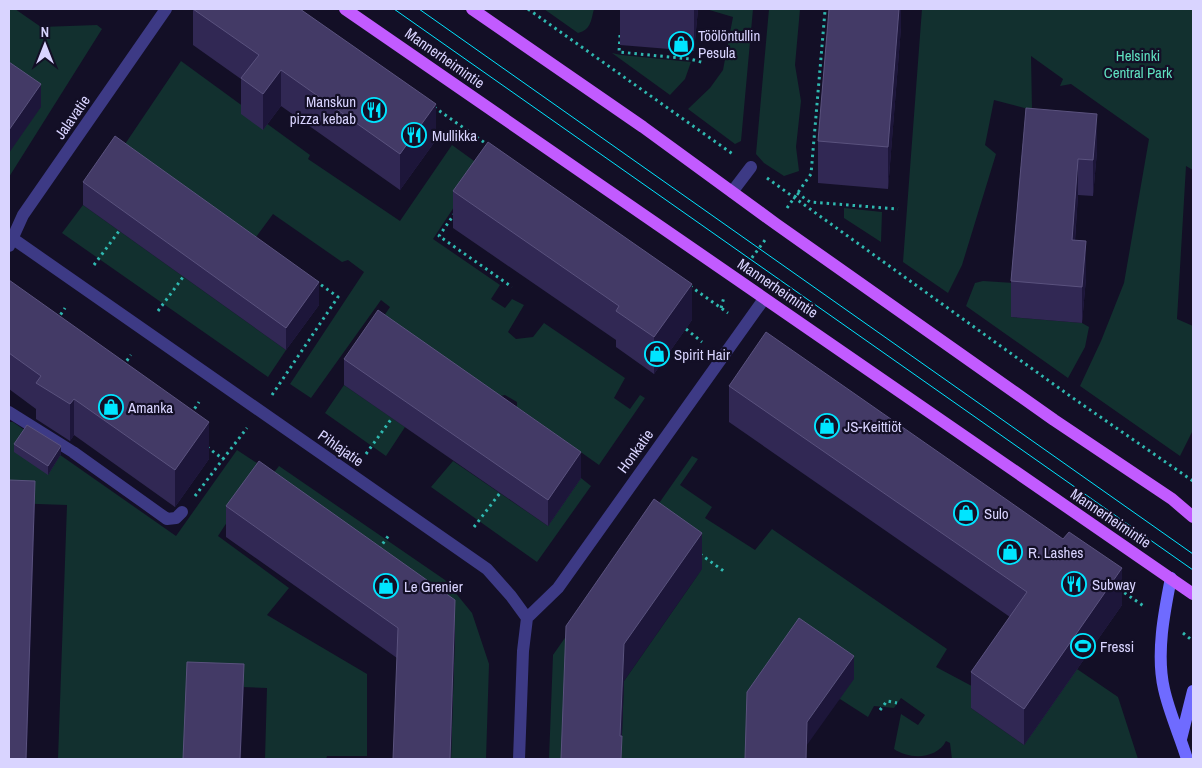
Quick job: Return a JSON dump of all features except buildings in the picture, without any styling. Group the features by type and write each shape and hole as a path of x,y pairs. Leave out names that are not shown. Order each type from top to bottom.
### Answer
{"main road":[{"name":"Mannerheimintie","path":"345,9 1193,594"},
{"path":"472,9 643,127 1046,414 1172,499 1193,517"},
{"path":"1171,578 1163,619 1161,654 1164,689 1187,759"},
{"path":"1181,739 1193,691"}],"street":[{"name":"Jalavatie","path":"10,240 23,215 166,9"},
{"path":"732,192 751,167"},
{"name":"Pihlajatie","path":"10,240 487,569 511,596 527,618"},
{"name":"Honkatie","path":"527,618 558,588 764,299"},
{"path":"9,412 74,452 167,519 176,518 182,512"},
{"path":"519,759 523,651 527,618"}],"path":[{"path":"528,9 751,167 796,195 1070,396 1193,481"},
{"path":"796,195 811,174 825,11"},
{"path":"621,26 619,52 690,59 705,63"},
{"path":"432,106 489,145"},
{"path":"796,195 810,202 898,209"},
{"path":"460,205 440,236 512,287"},
{"path":"94,265 119,231"},
{"path":"747,265 765,240"},
{"path":"158,311 183,277"},
{"path":"274,392 338,297 314,280"},
{"path":"689,286 744,326"},
{"path":"56,321 65,308"},
{"path":"686,329 702,342"},
{"path":"122,368 131,354"},
{"path":"189,416 198,402"},
{"path":"366,454 392,418"},
{"path":"182,512 242,434"},
{"path":"202,444 224,459"},
{"path":"474,527 500,493"},
{"path":"375,554 389,535"},
{"path":"693,549 725,572"},
{"path":"1113,585 1193,641"},
{"path":"880,710 887,701 897,703"}],"green space":[{"path":"9,9 15,9 41,27 97,25 102,29 9,177"},
{"path":"544,9 594,9 586,30 578,33"},
{"path":"706,9 753,9 741,141 735,144 688,109 710,88 723,70 733,17"},
{"path":"769,9 800,9 795,65 801,101 796,147 799,171 784,176 764,163 756,154"},
{"name":"Helsinki Central Park","path":"922,9 1193,9 1193,170 1186,166 1177,319 1193,326 1193,430 1180,456 1080,386 1101,341 1124,283 1149,139 1071,84 1060,86 1063,79 1031,56 1032,110 994,100 985,145 996,154 962,265 948,293 903,262"},
{"path":"612,53 691,62 685,79 670,95"},
{"path":"181,61 310,155 308,159 400,221 452,145 481,166 433,239 500,285 491,299 505,308 512,299 524,305 508,332 516,339 533,337 544,323 625,378 614,398 630,409 640,395 645,398 599,465 517,407 517,402 505,395 500,396 384,316 390,307 381,300 311,398 290,384 364,272 348,260 342,262 273,214 245,252 115,159"},
{"path":"83,205 286,350 268,377 62,233"},
{"path":"844,208 882,212 881,242 844,218"},
{"path":"983,281 1014,283 1011,317 1082,323 1089,327 1085,347 1068,378 966,306 975,283"},
{"path":"344,385 405,427 386,456 325,413"},
{"path":"9,422 13,422 176,536 237,450 263,467 218,536 289,588 267,615 367,674 367,756 327,756 326,759 265,759 267,688 187,685 184,759 58,759 67,505 9,503"},
{"path":"692,456 698,459 680,485 712,507 705,518 755,550 772,529 947,649 936,667 983,692 971,708 1024,745 1077,669 1118,697 1138,759 952,759 950,743 946,741 936,751 923,756 900,753 894,749 901,714 918,725 925,715 901,698 894,708 874,706 868,717 840,699 746,759 621,759 624,681 702,569 562,759 549,759 553,655"},
{"path":"453,461 548,526 581,478 591,486 537,562 431,487"},
{"path":"279,466 445,580 472,613 489,664 486,759 451,759 455,631 259,492"}],"tram line":[{"path":"394,9 1193,570"},
{"path":"419,9 1193,554"}],"place":[{"name":"Töölöntullin Pesula","path":"681,44"},
{"name":"Manskun pizza kebab","path":"374,110"},
{"name":"Mullikka","path":"414,135"},
{"name":"Spirit Hair","path":"657,354"},
{"name":"Amanka","path":"111,407"},
{"name":"JS-Keittiöt","path":"827,426"},
{"name":"Sulo","path":"966,513"},
{"name":"R. Lashes","path":"1010,552"},
{"name":"Subway","path":"1074,584"},
{"name":"Le Grenier","path":"386,586"},
{"name":"Fressi","path":"1083,646"}]}
